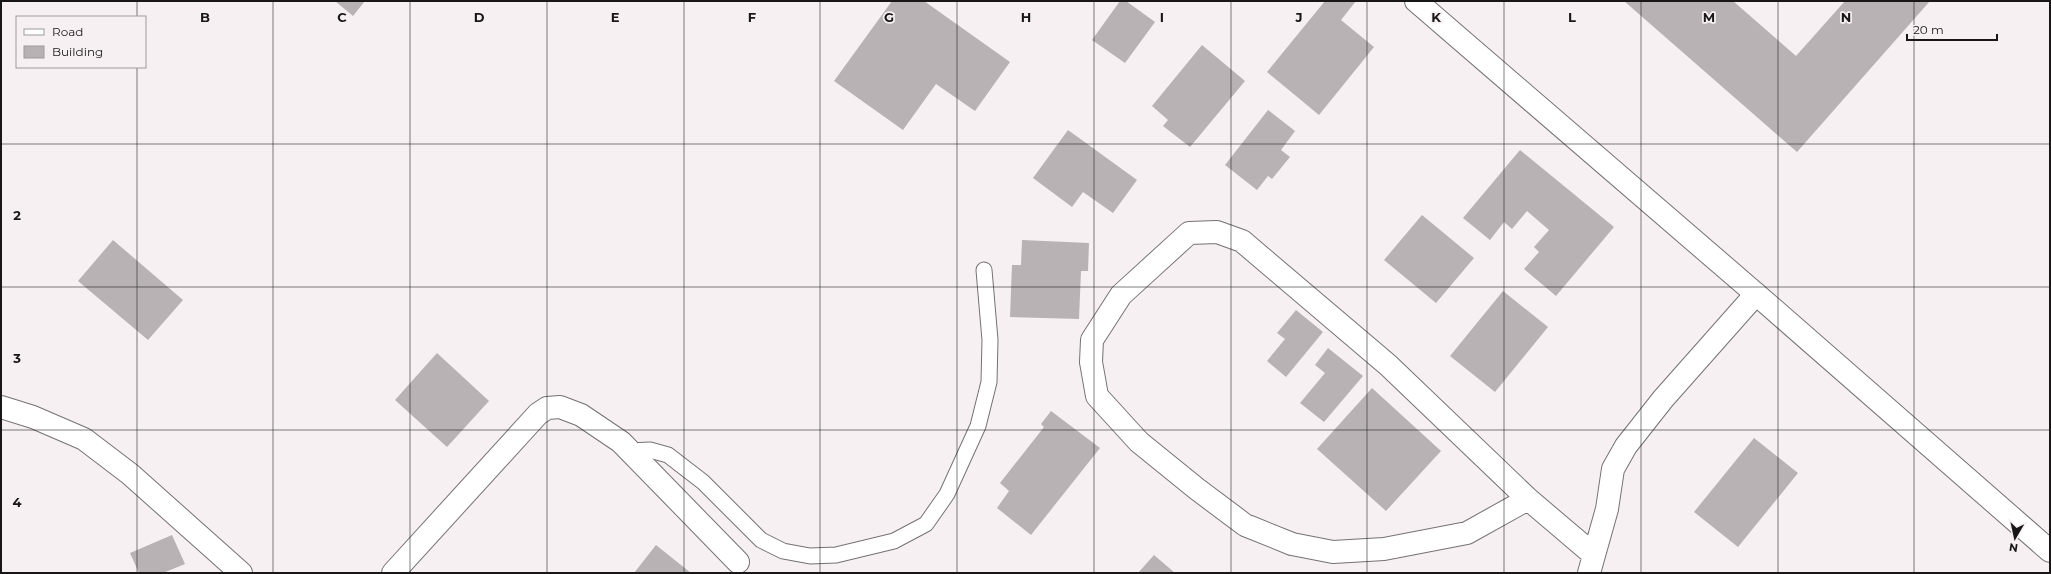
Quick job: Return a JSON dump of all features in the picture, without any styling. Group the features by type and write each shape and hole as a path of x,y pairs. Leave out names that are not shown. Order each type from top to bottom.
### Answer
{"street":[{"path":"1416,1 1756,294 2050,552"},
{"path":"1528,498 1467,533 1384,549 1333,552 1292,544 1244,525 1139,442 1097,396 1091,362 1092,340 1121,295 1190,233 1217,232 1242,241 1388,365 1528,498 1592,564"},
{"path":"1592,564 1607,509 1613,469 1626,446 1663,399 1756,294"},
{"path":"1,407 33,417 84,438 130,474 241,573"},
{"path":"393,573 538,414 548,408 560,407 581,415 621,442 738,562"}],"lane":[{"path":"629,451 650,450 668,454 702,482 761,540 782,551 810,556 836,555 894,541 926,524 947,494 978,426 989,376 990,340 984,270"}],"building":[{"path":"335,1 365,1 353,16"},
{"path":"892,1 924,1 1010,62 975,111 936,84 903,130 834,81"},
{"path":"1120,1 1126,1 1155,22 1125,63 1092,40"},
{"path":"1325,1 1356,1 1341,20 1374,47 1319,115 1267,72"},
{"path":"1624,1 1733,1 1796,56 1845,1 1930,1 1797,152"},
{"path":"1202,45 1245,81 1190,147 1163,126 1168,120 1152,106"},
{"path":"1268,110 1295,131 1281,150 1290,157 1272,179 1268,176 1257,190 1225,165"},
{"path":"1068,130 1137,180 1113,213 1083,192 1072,207 1033,178"},
{"path":"1520,150 1614,227 1556,296 1524,269 1539,252 1534,247 1549,230 1527,211 1512,229 1504,222 1490,240 1463,218"},
{"path":"1422,215 1474,258 1436,303 1384,260"},
{"path":"113,240 183,300 148,340 78,281"},
{"path":"1022,240 1089,243 1088,271 1081,271 1079,319 1010,317 1012,265 1021,265"},
{"path":"1503,291 1548,327 1495,392 1450,356"},
{"path":"1296,310 1323,332 1286,377 1267,361 1285,339 1277,333"},
{"path":"1328,348 1363,376 1324,422 1300,403 1325,373 1315,365"},
{"path":"437,353 489,401 447,447 395,400"},
{"path":"1372,388 1441,451 1386,511 1317,449"},
{"path":"1051,411 1100,448 1031,535 997,508 1009,491 1000,483 1044,427 1041,424"},
{"path":"1754,438 1798,473 1738,547 1694,512"},
{"path":"172,535 185,564 163,573 139,573 130,553"},
{"path":"656,545 691,573 634,573"},
{"path":"1154,555 1175,573 1138,573"}]}
